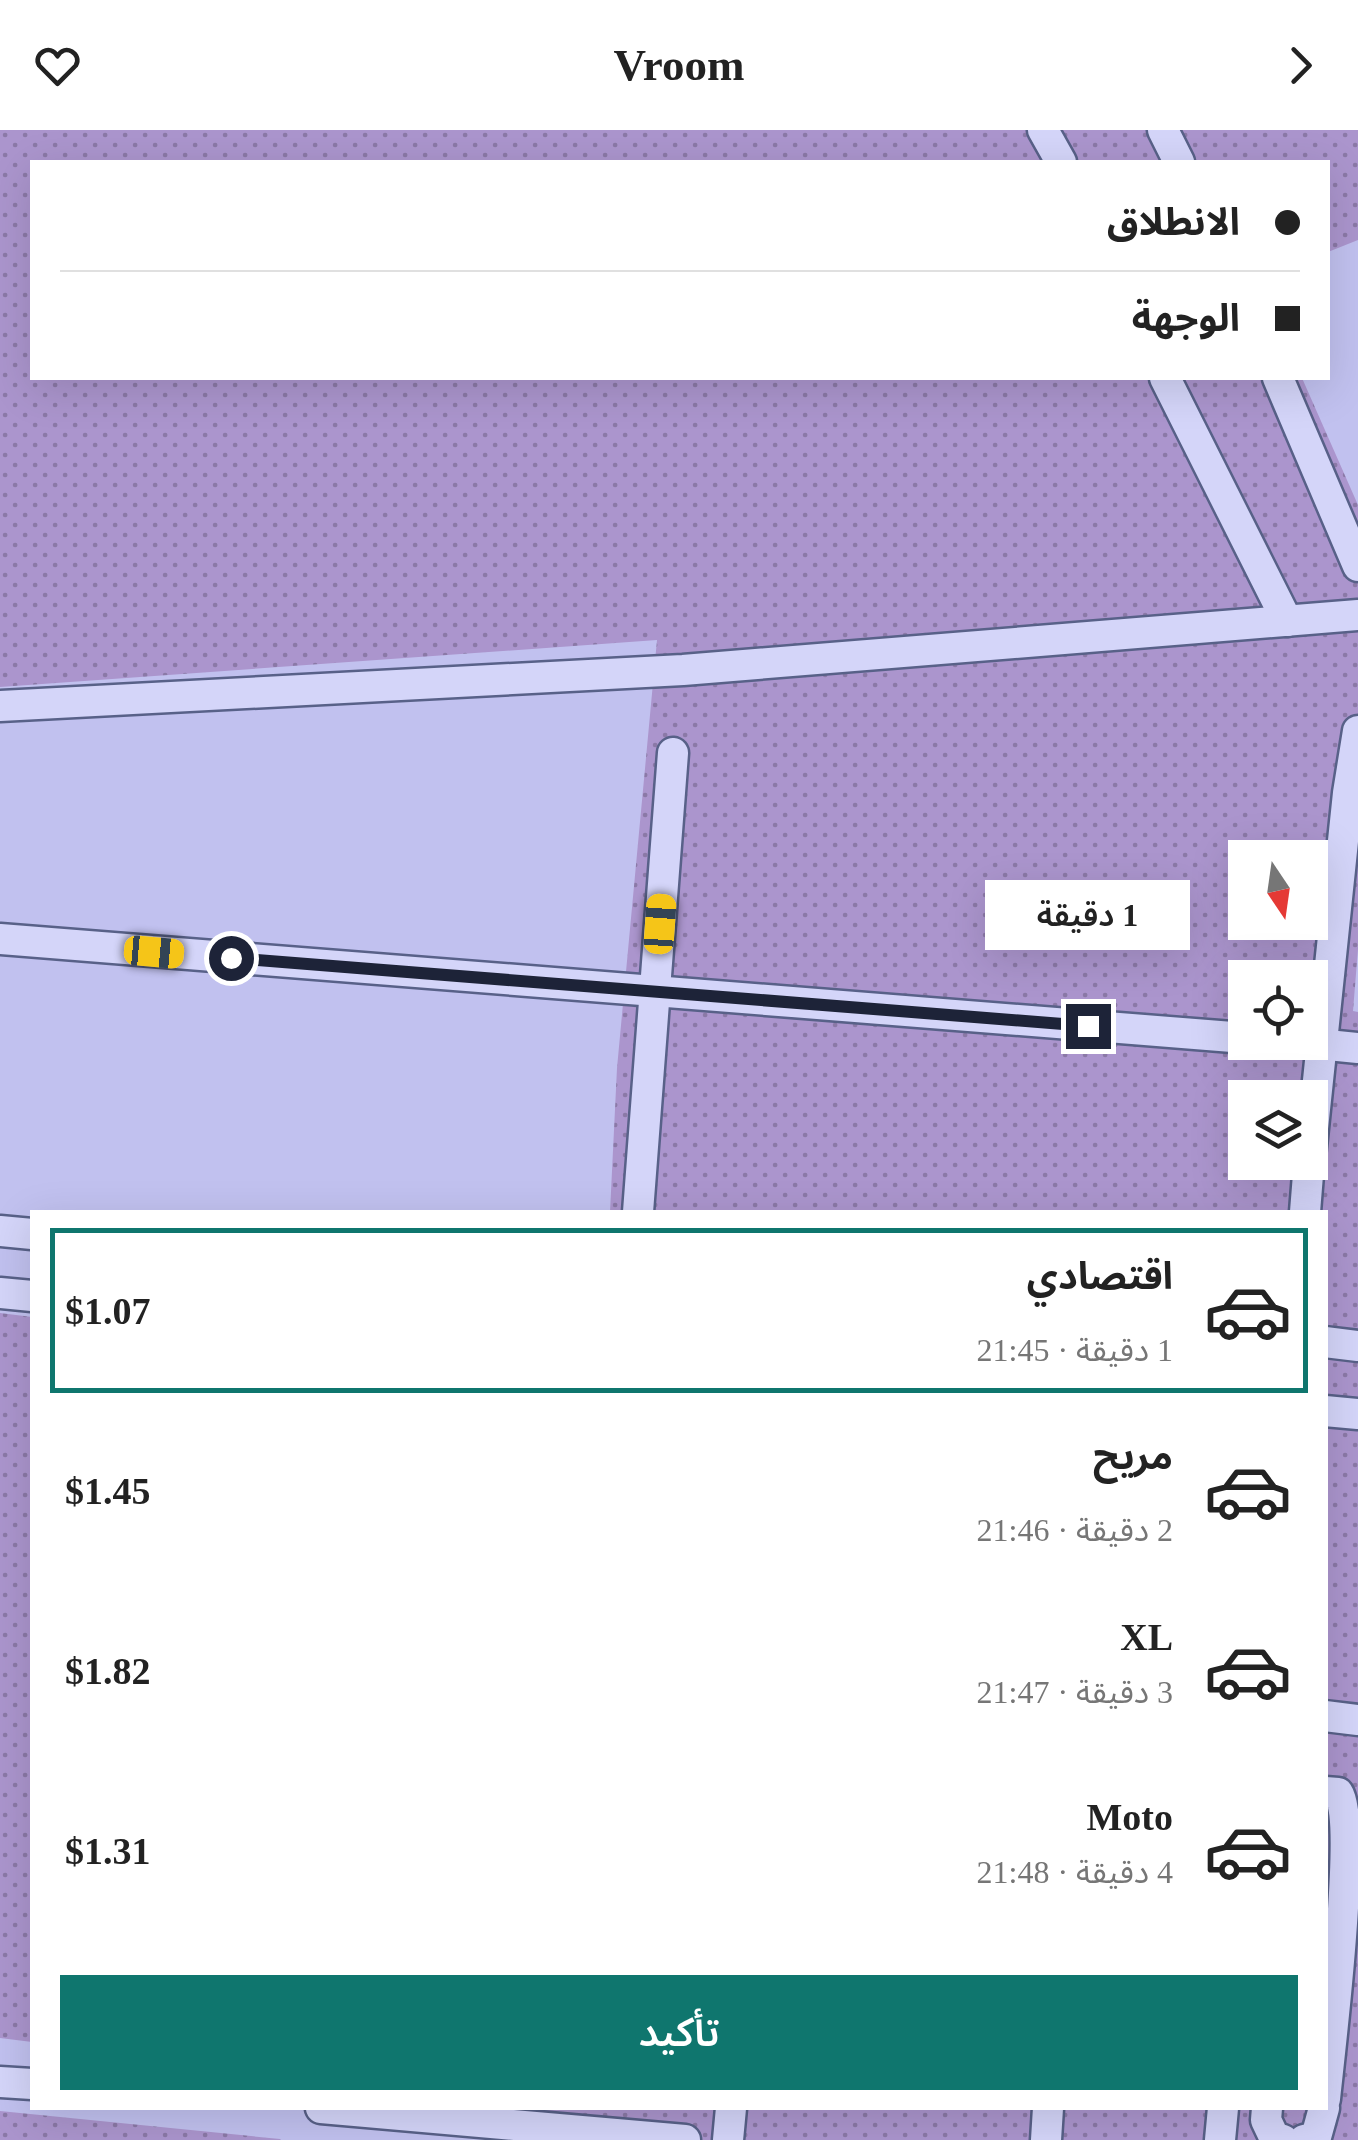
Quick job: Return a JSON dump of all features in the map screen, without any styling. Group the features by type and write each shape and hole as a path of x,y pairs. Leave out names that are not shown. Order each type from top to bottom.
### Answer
{"street":[{"path":"1043,130 1059,160"},
{"path":"1163,130 1178,160"},
{"path":"1166,380 1286,621"},
{"path":"1279,380 1358,566"},
{"path":"0,706 682,670 1358,615"},
{"path":"1328,960 1350,858 1358,732"},
{"path":"638,1210 673,752"},
{"path":"0,939 1228,1037"},
{"path":"1328,1045 1358,1048"},
{"path":"1304,1210 1308,1180"},
{"path":"0,1232 30,1234"},
{"path":"0,1293 30,1296"},
{"path":"1328,1342 1358,1346"},
{"path":"1328,1411 1358,1414"},
{"path":"1328,1716 1358,1720"},
{"path":"1328,1792 1338,1792 1348,1814 1328,2069"},
{"path":"0,2082 30,2084"},
{"path":"373,2110 556,2117 684,2140"},
{"path":"728,2140 732,2110"},
{"path":"1046,2140 1048,2110"},
{"path":"1220,2140 1223,2110"},
{"path":"1267,2110 1266,2120 1274,2137 1283,2140"},
{"path":"1304,2140 1316,2137 1323,2110"}],"shaded area":[{"path":"0,130 1358,130 1358,240 1330,251 1330,160 30,160 30,380 1303,380 1358,505 1358,949 1353,1011 1358,1012 1358,2140 542,2140 546,2110 1328,2110 1328,1210 610,1210 617,1068 657,640 0,687"},
{"path":"0,1313 30,1317 30,2042 0,2038"},
{"path":"0,2111 280,2139 281,2140 0,2140"}],"route":[{"path":"231,958 1088,1026"}]}
